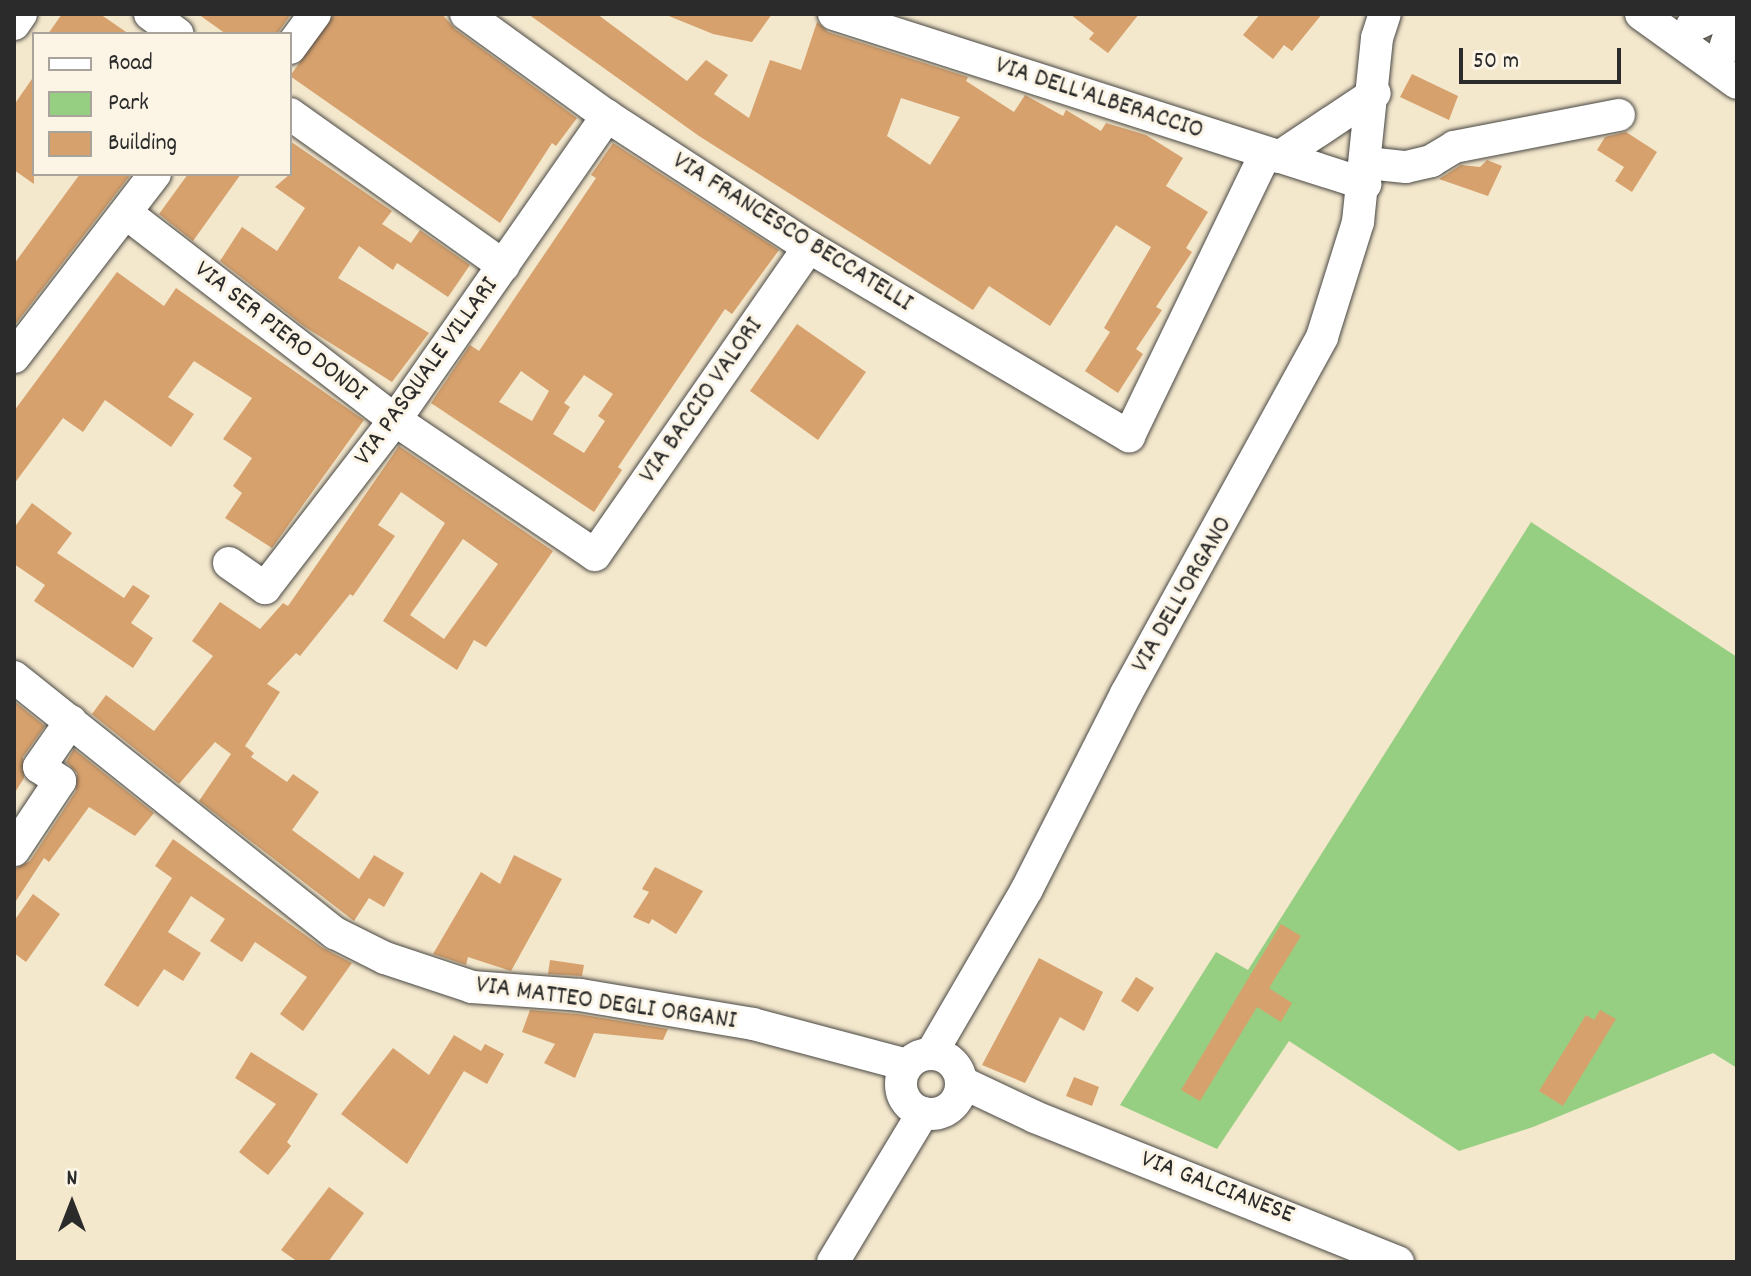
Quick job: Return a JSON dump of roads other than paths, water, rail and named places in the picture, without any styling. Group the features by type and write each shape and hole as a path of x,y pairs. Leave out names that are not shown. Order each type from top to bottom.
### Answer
{"street":[{"path":"14,24 21,14"},
{"path":"150,14 175,32"},
{"path":"292,45 315,14"},
{"name":"VIA FRANCESCO BECCATELLI","path":"466,14 607,116 809,247 1129,436 1272,155"},
{"name":"VIA DELL'ALBERACCIO","path":"834,14 1272,155 1366,173 1431,161 1454,147 1619,115"},
{"path":"1641,14 1737,83"},
{"path":"1731,54 1736,14"},
{"path":"1695,18 1731,54"},
{"name":"VIA DELL'ORGANO","path":"833,1262 934,1084 969,994 1322,337 1345,276 1366,173 1375,93 1376,22"},
{"path":"1272,155 1375,93"},
{"path":"292,115 504,266"},
{"name":"VIA PASQUALE VILLARI","path":"229,563 265,588 395,420 607,116"},
{"path":"14,357 154,176"},
{"name":"VIA SER PIERO DONDI","path":"126,213 395,420 595,555"},
{"name":"VIA BACCIO VALORI","path":"595,555 809,247"},
{"name":"VIA MATTEO DEGLI ORGANI","path":"14,677 335,933 385,958 472,987 580,995 753,1024 934,1084"},
{"path":"14,850 60,781 39,767 71,721"},
{"name":"VIA GALCIANESE","path":"934,1084 1035,1117 1398,1262"}]}
